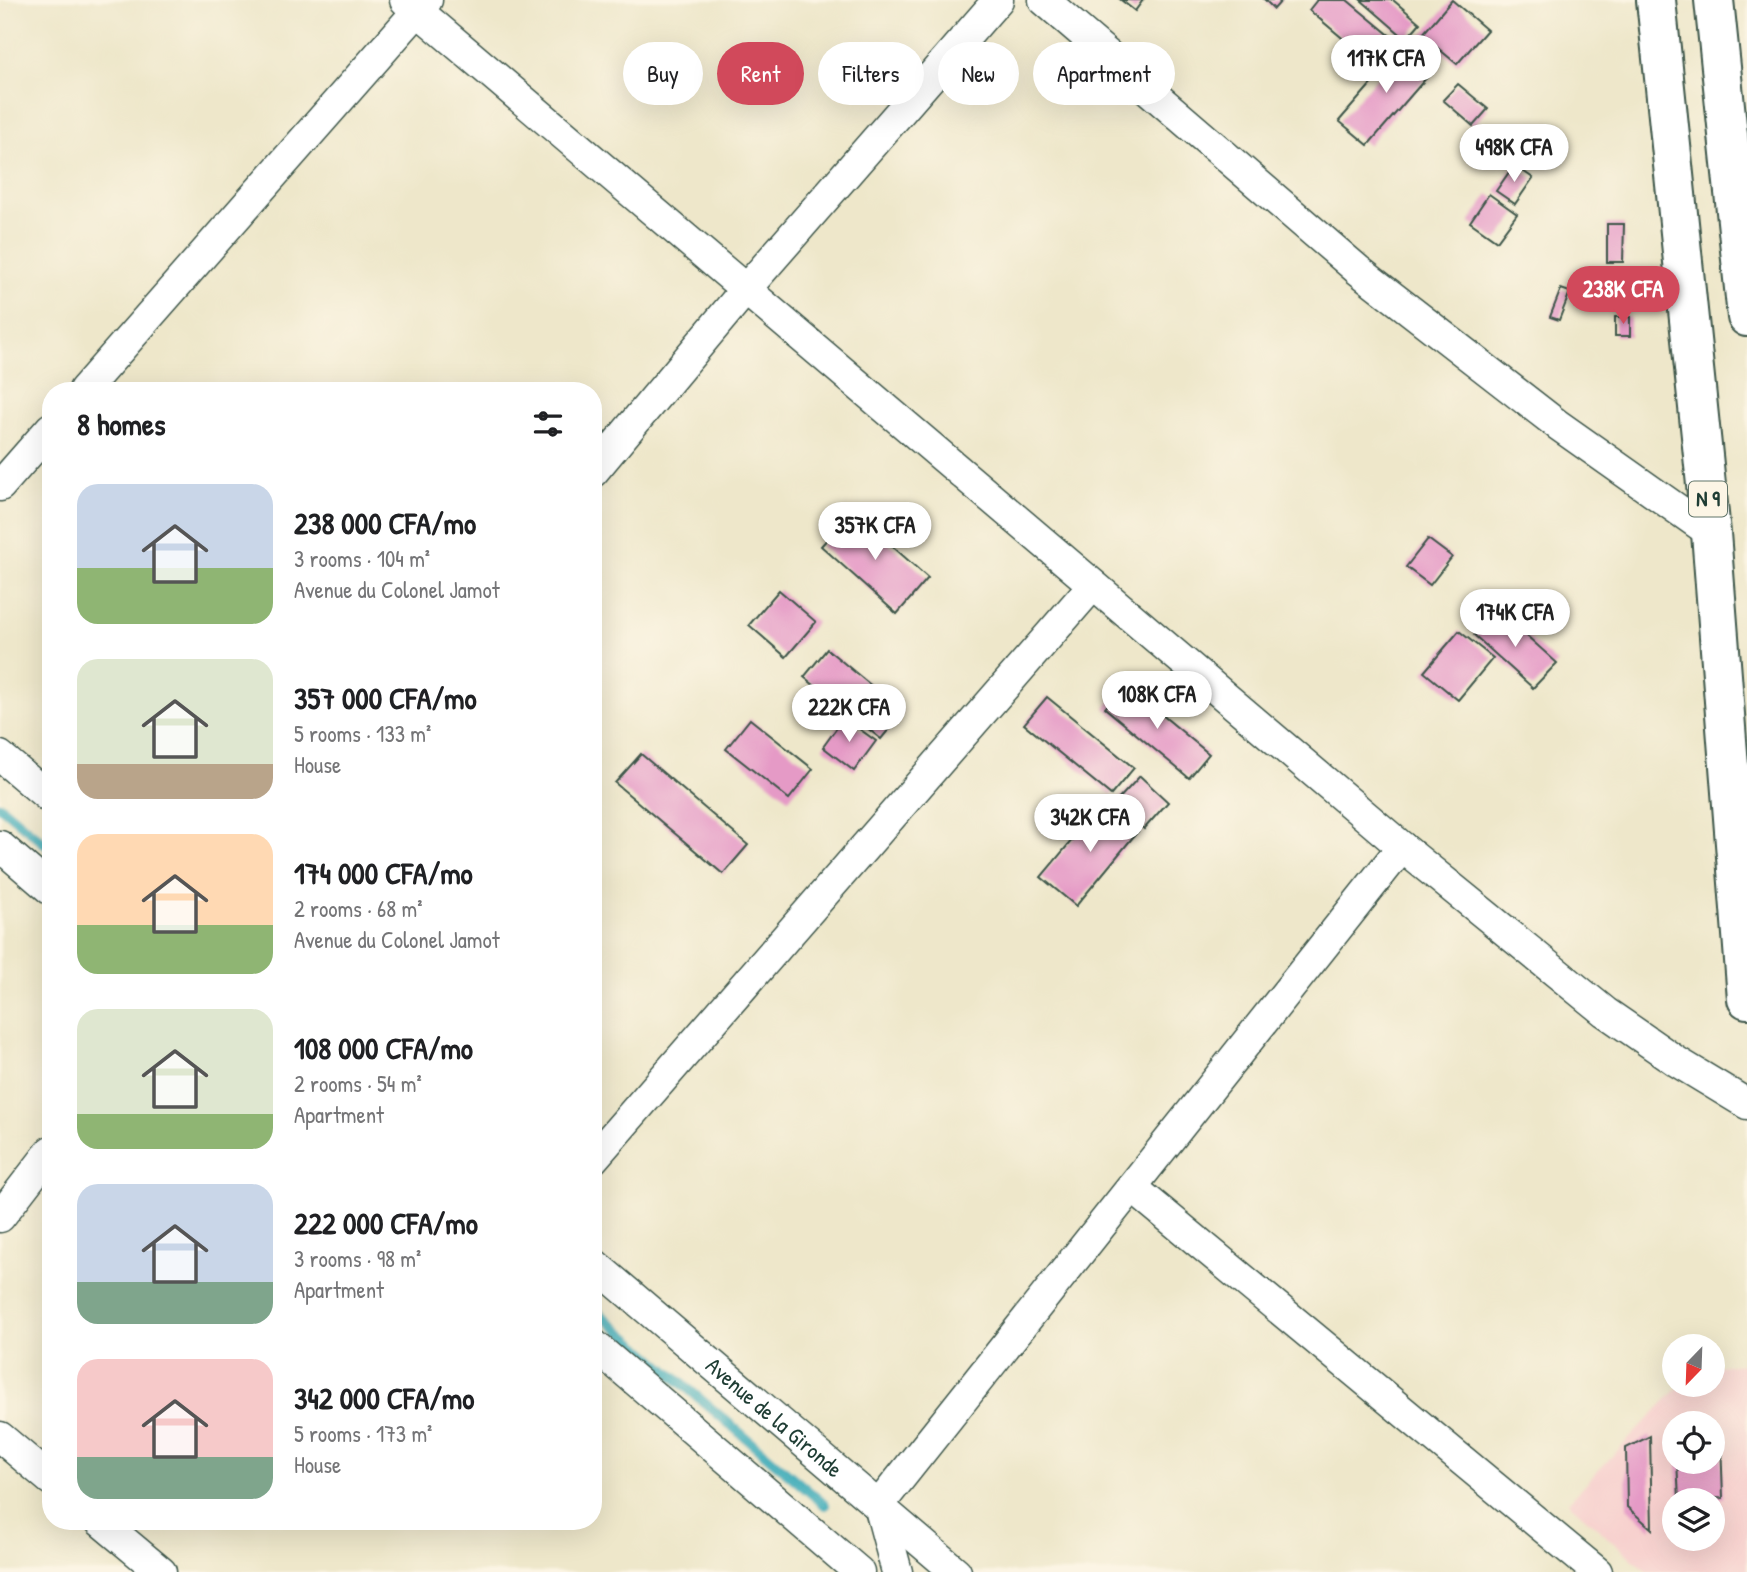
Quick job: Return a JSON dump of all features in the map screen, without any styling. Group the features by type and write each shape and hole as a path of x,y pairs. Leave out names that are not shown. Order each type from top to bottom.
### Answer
{"main road":[{"name":"N 9","path":"1656,0 1711,533 1747,999"},
{"path":"1714,0 1747,317"}],"street":[{"path":"602,461 745,290 999,0"},
{"path":"1044,0 1358,270 1558,425 1711,533"},
{"path":"91,382 417,4 745,290 1402,847 1605,1012 1676,1061 1747,1104"},
{"path":"0,486 42,438"},
{"path":"602,1149 1093,585"},
{"path":"0,756 42,791"},
{"path":"0,846 42,882"},
{"path":"897,1572 878,1506 1402,847"},
{"path":"0,1217 42,1163"},
{"path":"1133,1188 1597,1572"},
{"name":"Avenue de la Gironde","path":"602,1271 956,1572"},
{"path":"602,1352 859,1572"},
{"path":"0,1437 42,1472"},
{"path":"111,1530 161,1572"}],"shaded area":[{"path":"1747,1364 1747,1572 1647,1572 1568,1502 1669,1397 1725,1397 1726,1365"}],"building":[{"path":"1121,0 1143,0 1135,11"},
{"path":"1265,0 1282,0 1274,9"},
{"path":"1317,0 1347,0 1399,43 1378,68 1309,10"},
{"path":"1361,0 1393,0 1420,23 1406,39"},
{"path":"1452,0 1487,30 1457,64 1422,35"},
{"path":"1405,45 1434,69 1368,145 1339,121"},
{"path":"1458,84 1488,109 1473,126 1443,100"},
{"path":"1514,165 1533,178 1515,204 1496,191"},
{"path":"1489,194 1517,214 1497,241 1470,222"},
{"path":"1607,224 1624,224 1623,262 1607,262"},
{"path":"1561,289 1570,292 1559,320 1550,317"},
{"path":"1615,317 1630,317 1630,336 1615,336"},
{"path":"853,511 928,578 897,614 821,546"},
{"path":"1428,539 1452,557 1430,585 1406,567"},
{"path":"779,590 816,622 786,657 749,625"},
{"path":"1497,609 1557,663 1533,688 1474,635"},
{"path":"1459,631 1493,658 1458,700 1424,672"},
{"path":"827,649 903,712 881,739 804,677"},
{"path":"1125,684 1209,754 1189,778 1105,708"},
{"path":"1047,697 1134,768 1111,795 1024,724"},
{"path":"844,718 876,741 854,771 823,747"},
{"path":"750,719 813,769 789,799 726,749"},
{"path":"641,754 748,845 723,874 615,783"},
{"path":"1140,776 1168,802 1144,829 1115,803"},
{"path":"1104,802 1138,831 1076,906 1041,877"},
{"path":"1650,1436 1652,1529 1627,1507 1626,1448"},
{"path":"1678,1474 1722,1474 1723,1488 1678,1488"}],"waterway":[{"path":"0,806 42,841"},
{"path":"602,1316 825,1505"}]}
